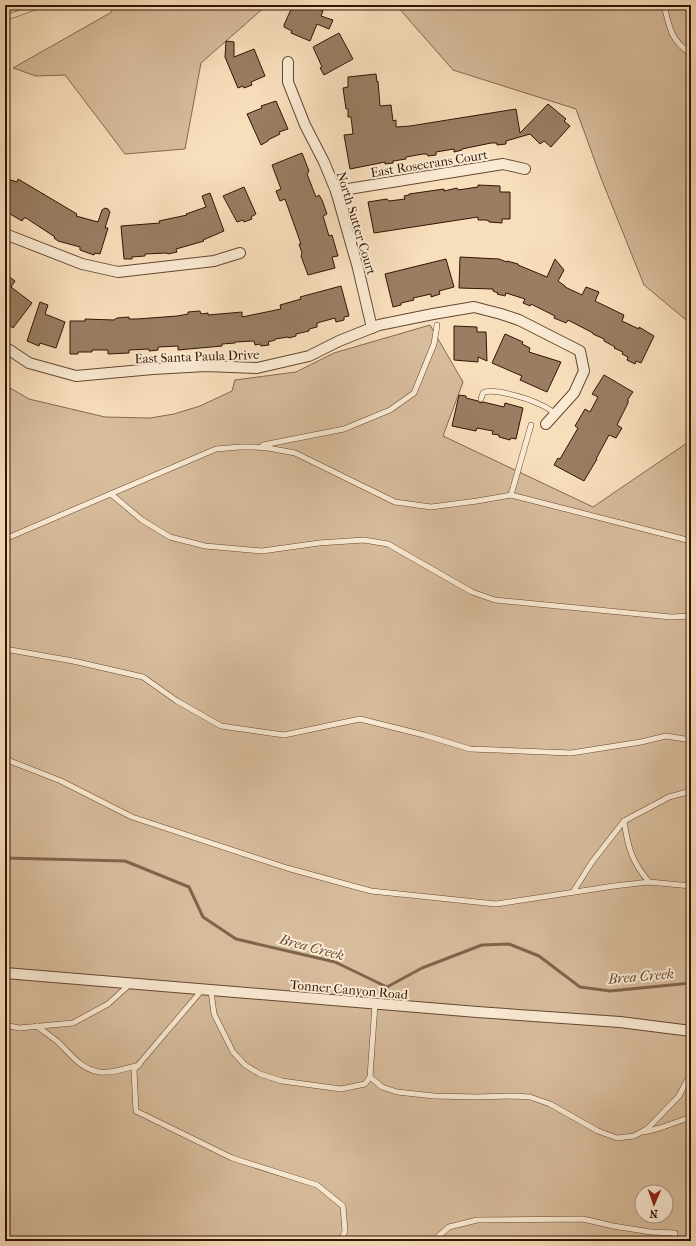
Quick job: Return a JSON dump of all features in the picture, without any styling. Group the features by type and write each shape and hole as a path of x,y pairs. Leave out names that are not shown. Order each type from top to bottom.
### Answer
{"street":[{"name":"North Sutter Court","path":"288,62 288,82 305,125 324,162 336,191 358,268 372,328"},
{"name":"East Rosecrans Court","path":"336,191 503,164 525,169"},
{"path":"5,234 82,264 118,272 214,261 240,253"},
{"name":"East Santa Paula Drive","path":"5,347 29,363 76,376 206,366 257,368 309,356 339,341 379,325 433,314 474,308 519,320 580,351 584,371 574,393 546,424"},
{"name":"Tonner Canyon Road","path":"6,973 375,1004 620,1022 691,1031"}],"lane":[{"path":"11,16 42,5"},
{"path":"664,5 671,33 680,47 691,54"},
{"path":"254,447 344,429 390,410 414,393 434,344 437,325"},
{"path":"481,399 485,391 493,392 521,398 539,404 556,414"},
{"path":"511,495 531,425"},
{"path":"5,539 216,449 254,447 295,453 395,502 431,507 511,495 691,541"},
{"path":"111,494 142,520 170,536 205,546 262,551 319,543 364,540 388,544 472,592 495,600 671,617 691,616"},
{"path":"5,649 73,661 143,677 177,701 221,726 284,735 360,718 424,735 470,750 571,753 641,742 666,736 691,740"},
{"path":"5,759 61,782 132,817 287,868 371,891 496,904 649,882 691,886"},
{"path":"573,892 592,862 624,821 669,797 691,791"},
{"path":"624,821 627,841 632,856 639,870 649,882"},
{"path":"5,1000 6,973"},
{"path":"5,1020 5,1025 19,1028 73,1023 108,1004 130,984"},
{"path":"342,1241 345,1230 343,1206 317,1185 232,1158 136,1111 134,1070 206,990 214,1014 233,1052 244,1065 255,1071 282,1081 341,1089 364,1084 370,1077 375,1004"},
{"path":"37,1026 58,1042 86,1068 99,1072 114,1071 139,1065"},
{"path":"370,1077 382,1087 397,1092 434,1096 513,1096 530,1098 550,1104 598,1131 617,1138 634,1136 647,1129 680,1096 691,1073"},
{"path":"641,1132 660,1128 691,1117"},
{"path":"433,1241 449,1227 476,1220 583,1219 643,1231 675,1233 674,1241"}],"shaded area":[{"path":"116,5 267,5 201,63 185,149 125,154 65,75 36,76 13,68 110,13"},
{"path":"396,5 691,5 691,324 644,285 601,178 576,109 453,70"},
{"path":"430,325 463,382 443,436 593,507 687,443 691,442 691,1241 5,1241 5,385 29,399 105,417 150,418 174,414 200,406 232,391 235,380 296,372 334,353"}],"building":[{"path":"293,5 308,5 323,11 321,16 333,20 329,29 317,24 310,41 291,33 292,31 284,27 284,25"},
{"path":"339,33 353,59 324,75 313,47"},
{"path":"226,41 234,42 234,57 254,49 265,76 251,82 252,85 244,88 243,86 238,88 225,57"},
{"path":"376,74 380,106 391,105 393,121 396,120 396,127 516,109 520,133 548,104 566,119 564,121 570,126 551,147 544,141 540,144 530,134 506,141 506,144 497,145 497,143 491,143 454,152 454,149 436,152 436,155 428,156 427,154 423,154 406,157 406,159 393,161 393,163 385,164 385,162 350,169 344,135 353,134 351,117 348,117 348,109 346,109 343,88 348,87 348,77"},
{"path":"276,101 288,129 279,132 280,134 261,145 247,114 262,108 261,106"},
{"path":"302,153 309,171 307,174 316,197 319,195 327,214 323,216 329,236 332,235 338,256 332,257 335,268 308,275 301,256 302,253 299,244 301,244 285,199 280,201 276,191 281,189 272,165"},
{"path":"5,178 17,182 18,179 77,214 76,216 98,222 102,210 105,208 108,209 110,212 105,228 108,228 100,254 95,253 94,255 80,250 80,247 58,241 54,238 55,237 26,218 22,221 5,211"},
{"path":"478,185 500,186 500,192 510,192 510,219 502,219 502,223 478,220 478,217 374,233 368,202 387,199 389,201 405,199 404,196 409,194 444,189 444,191 457,188 458,190 478,187"},
{"path":"244,187 256,214 251,217 252,219 244,222 243,220 237,222 223,196"},
{"path":"210,193 224,231 203,240 204,241 176,249 177,252 168,254 145,254 145,256 124,259 121,226 160,223 159,221 187,215 186,214 206,207 202,196"},
{"path":"460,257 499,259 518,264 547,277 555,259 564,270 558,281 565,287 582,295 586,287 599,292 595,301 624,315 622,321 639,329 639,327 654,336 641,363 636,361 635,364 627,360 628,357 622,354 623,352 614,348 615,347 604,341 604,339 568,320 566,323 554,318 555,316 531,304 530,306 523,303 525,299 506,293 505,296 497,294 498,293 493,291 493,289 459,288"},
{"path":"446,259 454,287 439,291 440,294 431,297 431,294 413,298 414,300 401,303 401,305 393,307 385,274"},
{"path":"8,276 15,281 11,287 32,303 13,328 5,322 5,280"},
{"path":"341,286 349,316 344,317 344,320 336,322 335,318 317,323 317,327 309,329 309,331 296,334 296,336 289,338 275,339 268,342 269,345 255,345 254,341 235,342 222,344 222,346 178,350 178,346 158,347 158,350 149,351 149,349 129,350 129,353 108,354 108,350 92,350 92,352 78,352 78,354 70,354 70,321 85,321 85,319 114,320 117,318 129,317 129,319 137,319 177,316 188,314 188,312 200,311 201,314 208,313 208,315 242,312 242,317 281,309 280,305 301,299 300,297"},
{"path":"40,302 48,305 45,314 65,322 56,348 40,343 39,346 27,341"},
{"path":"454,326 477,327 477,332 486,332 487,361 478,357 478,362 454,360"},
{"path":"505,334 523,342 522,344 530,348 529,352 561,362 547,392 520,380 522,376 492,363"},
{"path":"604,375 633,392 628,399 628,403 617,425 622,428 616,438 609,435 584,481 554,465 558,458 560,459 578,428 575,426 585,409 590,412 598,397 592,394"},
{"path":"459,395 466,396 466,398 478,401 480,403 483,402 504,407 505,403 523,408 516,439 511,438 510,440 499,437 499,435 492,434 493,431 477,428 476,431 452,426"}],"waterway":[{"name":"Brea Creek","path":"5,858 125,861 189,887 203,917 236,939 335,962 387,987 422,968 482,945 509,944 539,956 580,987 610,991 691,983"}]}
